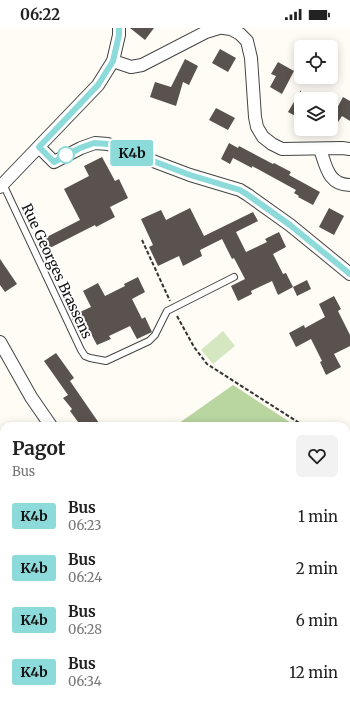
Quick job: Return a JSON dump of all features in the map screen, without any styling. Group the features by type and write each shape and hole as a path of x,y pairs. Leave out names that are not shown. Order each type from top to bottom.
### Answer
{"street":[{"path":"1,186 98,85 113,61 119,35 119,28"},
{"path":"113,61 131,67 142,65 206,32 219,28"},
{"path":"223,28 231,29 240,34 247,41 251,58 255,116 257,128 263,137 282,149 350,149"},
{"path":"39,147 54,162 80,148 94,143 108,144 190,175 240,190 269,209 350,274"},
{"path":"320,149 332,179 342,185 350,185"},
{"path":"0,342 30,397 48,422"}],"lane":[{"name":"Rue Georges Brassens","path":"1,186 78,343 85,356 90,358 106,361 149,341 155,336 168,311 234,277"}],"path":[{"path":"142,240 173,308 194,347 207,364 298,422"}],"green space":[{"path":"223,331 235,346 213,364 201,350"},
{"path":"233,385 290,422 181,422"}],"building":[{"path":"130,28 154,28 145,40"},
{"path":"220,49 236,58 228,72 212,63"},
{"path":"185,59 198,66 189,85 183,82 176,106 150,97 155,82 171,87"},
{"path":"278,62 294,71 282,94 270,87 276,76 271,74"},
{"path":"343,97 350,101 350,121 342,116 338,122 338,106"},
{"path":"294,102 294,115 288,112"},
{"path":"216,108 235,118 228,130 209,120"},
{"path":"229,143 238,148 239,146 291,172 289,175 320,192 313,205 298,197 299,196 294,193 296,190 252,166 252,168 233,158 230,164 221,159"},
{"path":"102,157 115,181 119,179 128,198 110,207 115,217 96,227 95,225 42,252 37,242 80,220 64,189 89,176 84,166"},
{"path":"190,208 204,236 253,212 258,221 236,232 246,252 267,242 265,239 279,232 286,247 273,254 283,274 286,273 293,287 278,295 272,281 251,291 252,294 238,301 231,286 245,279 234,258 232,259 222,239 200,250 202,256 183,266 179,256 158,266 149,247 153,245 141,219 161,210 166,220"},
{"path":"329,208 344,216 334,235 319,227"},
{"path":"0,259 17,284 5,292 0,285"},
{"path":"138,277 145,292 132,299 142,319 145,317 152,332 137,339 130,326 109,336 111,339 97,345 89,330 80,335 71,316 91,307 83,291 98,283 105,296 125,286 124,284"},
{"path":"307,280 311,289 297,296 293,287"},
{"path":"334,296 341,309 338,311 350,335 350,346 334,354 341,367 326,375 320,362 322,361 311,339 296,347 289,333 304,325 305,328 325,317 319,304"},
{"path":"56,353 74,378 70,381 98,422 78,422 70,411 72,409 63,398 68,395 44,361"}],"bus line":[{"name":"K4b","path":"119,28 119,35 113,61 98,85 39,147 54,162 80,148 94,143 108,144 190,175 240,190 290,225 350,274"}]}
